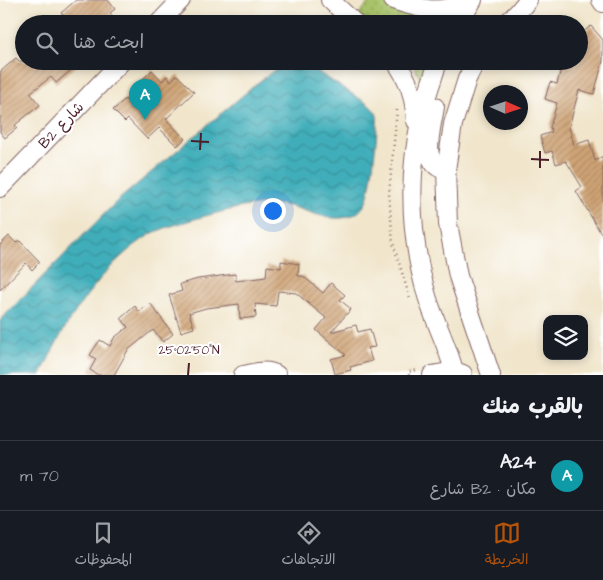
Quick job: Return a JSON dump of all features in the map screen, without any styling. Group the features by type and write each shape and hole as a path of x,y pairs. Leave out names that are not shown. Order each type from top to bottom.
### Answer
{"street":[{"path":"330,0 346,15"},
{"path":"393,0 428,10 445,10 468,0"},
{"path":"464,15 473,0"},
{"path":"502,15 512,0"},
{"path":"515,15 528,0"},
{"path":"165,15 176,2"},
{"name":"B2 شارع","path":"0,188 113,70"},
{"path":"402,70 412,91 418,134"},
{"path":"432,375 458,374 428,297 417,257 412,216 412,174 418,134 425,102 436,70"},
{"path":"438,70 436,100 429,149 432,162 446,170"},
{"path":"472,70 453,124 446,170 448,224 458,276 491,375"},
{"path":"243,375 264,370 271,371 276,375"}],"green space":[{"path":"371,0 382,0 412,15 358,15"},
{"path":"416,70 426,70 422,82"}],"water":[{"path":"275,70 315,70 368,104 374,110 377,116 377,131 369,193 362,208 353,215 344,218 334,218 286,205 260,204 236,208 155,232 133,246 86,296 50,355 41,375 0,375 0,321 6,314 117,201"}],"building":[{"path":"76,0 108,0 115,9 110,13 112,15 63,15 61,13"},
{"path":"591,26 603,40 603,61 594,94 579,90 569,127 574,145 589,140 595,161 603,156 603,237 576,191 582,187 566,161 556,164 552,151 545,153 540,136 552,132 550,127 557,103 545,99 550,82 557,84 561,70 588,70 588,28"},
{"path":"15,59 15,70 71,70 56,83 51,77 30,93 40,105 15,125 17,128 5,138 0,132 0,72"},
{"path":"152,70 162,81 167,76 171,81 177,75 194,92 166,119 185,139 177,146 159,128 147,139 128,119 125,122 113,110 125,99 135,109 152,93 141,81"},
{"path":"9,236 16,243 19,240 40,262 32,270 26,263 0,290 0,245"},
{"path":"281,261 299,264 298,276 303,276 323,293 331,283 345,295 340,300 351,309 331,332 356,325 358,332 370,329 375,347 368,348 372,361 350,367 351,370 335,374 331,359 346,355 316,330 326,318 296,293 278,291 276,306 255,304 256,317 240,319 239,304 206,308 189,313 194,328 181,332 169,295 182,291 180,284 198,279 235,274 236,281 266,277 267,266 281,268"},
{"path":"150,303 173,334 163,342 153,330 128,350 114,375 98,375 90,370 96,359 90,355 100,340 110,346 114,338 128,327 121,318 135,306 139,312"}],"place":[{"name":"A24","path":"145,120"}]}
